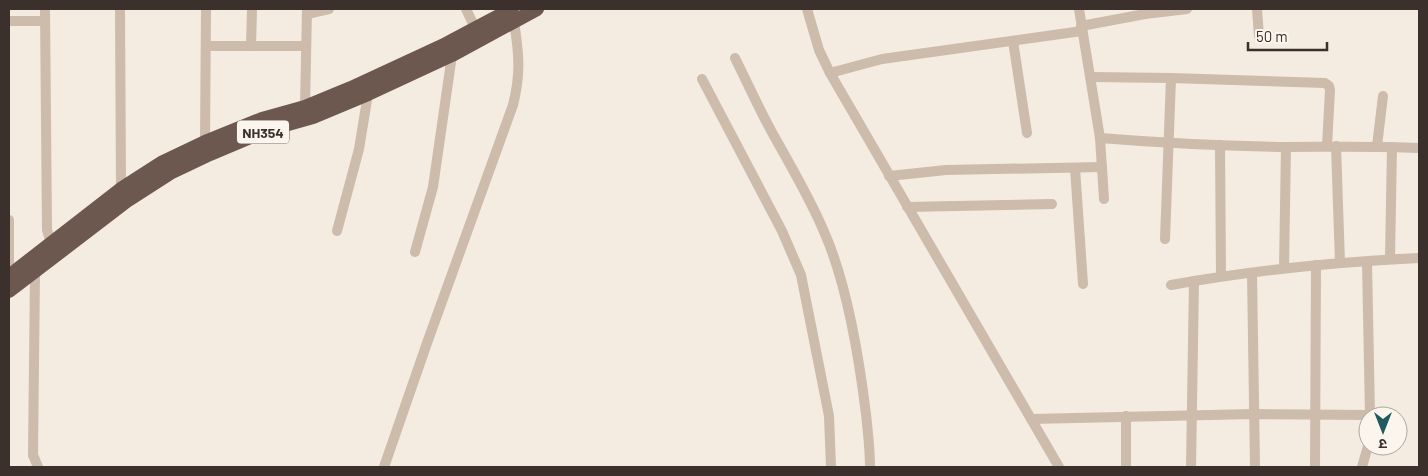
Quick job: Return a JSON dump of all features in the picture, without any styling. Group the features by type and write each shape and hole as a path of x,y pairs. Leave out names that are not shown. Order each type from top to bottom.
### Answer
{"highway":[{"name":"NH354","path":"9,291 36,271 56,247 121,189 164,162 205,142 262,119 305,107 410,61 478,34 513,15 537,9"},
{"name":"NH354","path":"9,275 56,247 170,173 266,130 313,116 368,94 452,55 478,34"}],"street":[{"path":"45,9 47,230 56,247"},
{"path":"120,9 121,189"},
{"path":"205,142 206,9"},
{"path":"251,46 252,9"},
{"path":"305,107 307,11 329,9"},
{"path":"466,9 478,34"},
{"path":"807,9 819,50 830,73 1059,467"},
{"path":"1079,9 1100,138 1104,199"},
{"path":"830,73 882,59 1013,41 1145,14 1187,9"},
{"path":"1258,9 1259,36"},
{"path":"384,467 518,88 520,64 513,15"},
{"path":"9,20 45,21"},
{"path":"1013,41 1027,133"},
{"path":"206,46 306,46"},
{"path":"415,252 433,187 452,55"},
{"path":"735,58 765,120 816,213 832,253 856,347 864,394 870,467"},
{"path":"1091,77 1325,83 1329,86 1330,90 1331,146 1340,263"},
{"path":"1165,239 1171,78"},
{"path":"702,79 782,231 801,275 829,416 831,467"},
{"path":"337,231 359,149 368,94"},
{"path":"1377,146 1383,96"},
{"path":"1100,138 1169,144 1419,148"},
{"path":"1220,145 1221,276"},
{"path":"1284,268 1286,147"},
{"path":"1390,259 1392,147"},
{"path":"1075,168 1083,284"},
{"path":"889,176 946,170 1102,168"},
{"path":"907,207 1052,204"},
{"path":"9,220 9,275"},
{"path":"1171,285 1284,268 1419,258"},
{"path":"1367,262 1370,406"},
{"path":"1315,467 1316,265"},
{"path":"36,271 33,455 38,467"},
{"path":"1252,272 1255,467"},
{"path":"1192,467 1194,281"},
{"path":"1031,419 1254,414 1358,416"},
{"path":"1126,416 1126,467"}]}
